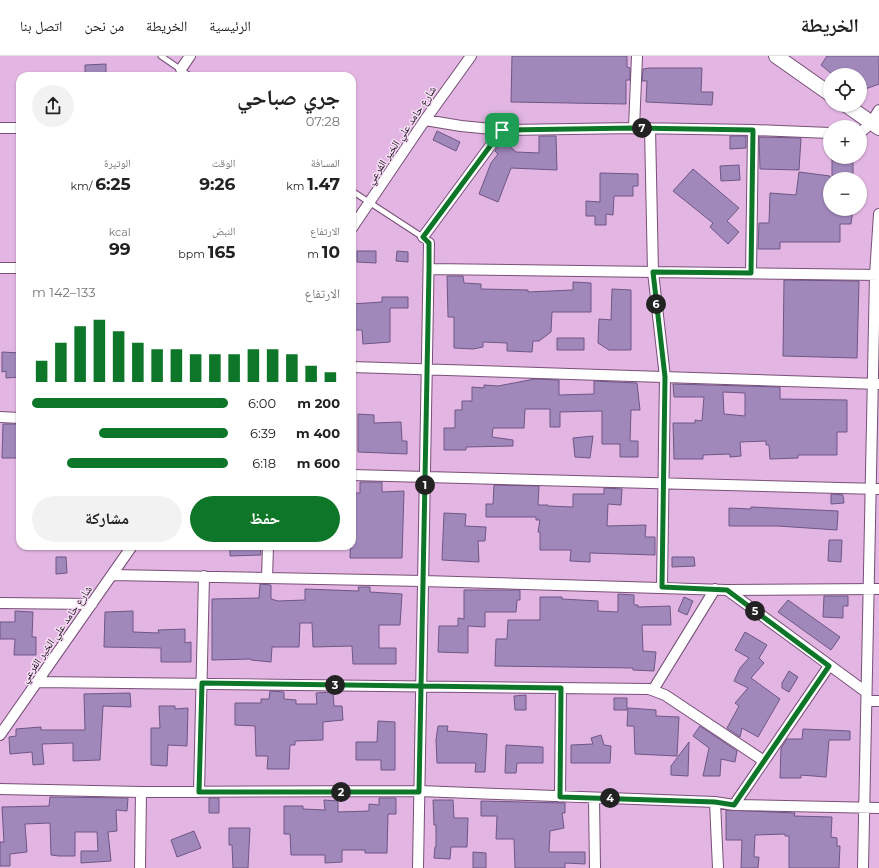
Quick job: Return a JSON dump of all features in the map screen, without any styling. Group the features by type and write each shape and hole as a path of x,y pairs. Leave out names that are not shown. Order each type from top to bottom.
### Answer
{"main road":[{"path":"776,56 823,89"},
{"path":"856,112 875,125"}],"street":[{"path":"181,70 190,56"},
{"name":"شارع حامد علي الخير الفرعي","path":"356,222 470,56"},
{"path":"634,128 638,56"},
{"path":"875,125 879,110"},
{"path":"425,120 461,126 502,130 650,128 823,133"},
{"path":"0,128 16,128"},
{"path":"650,128 653,272 665,377 662,587"},
{"path":"418,868 429,269 426,240 502,130"},
{"path":"751,273 753,130"},
{"path":"863,868 866,697 874,589 879,214"},
{"path":"0,268 16,268"},
{"path":"429,269 877,275"},
{"path":"356,367 876,384"},
{"path":"0,417 16,418"},
{"path":"356,475 875,488"},
{"name":"شارع حامد علي الخير الفرعي","path":"0,735 129,550"},
{"path":"267,578 268,550"},
{"path":"112,575 423,581 727,590 874,589"},
{"path":"199,792 204,576"},
{"path":"653,690 715,589"},
{"path":"727,590 829,666 866,697 879,701"},
{"path":"0,603 92,604"},
{"path":"734,805 829,666"},
{"path":"37,682 653,690 665,695 764,761"},
{"path":"560,797 561,688"},
{"path":"0,789 140,792 419,792 715,802 734,805 879,808"},
{"path":"140,792 140,868"},
{"path":"594,798 595,868"},
{"path":"715,802 718,868"}],"lane":[{"path":"161,56 184,72"},
{"path":"356,194 426,240"}],"building":[{"path":"512,56 627,56 627,67 630,68 630,80 626,80 626,104 511,102"},
{"path":"827,56 879,56 879,84 867,88 867,68 825,68 821,65"},
{"path":"106,64 106,72 85,72 85,65"},
{"path":"702,68 701,92 713,92 712,105 646,102 647,81 642,81 643,69"},
{"path":"437,131 460,142 456,151 433,140"},
{"path":"539,136 556,136 557,170 511,168 498,202 479,194 491,163 498,154 495,151 503,140 516,152 539,153"},
{"path":"730,136 746,136 746,148 730,149"},
{"path":"759,137 801,138 799,170 760,169"},
{"path":"832,164 853,164 853,172 832,172"},
{"path":"739,165 740,180 721,181 720,166"},
{"path":"693,169 739,208 727,221 739,232 728,244 710,227 713,223 673,191"},
{"path":"799,172 823,175 823,216 852,216 851,224 840,224 840,242 780,242 780,249 758,249 759,223 769,223 770,193 796,195"},
{"path":"600,173 638,174 638,186 633,186 633,196 614,196 613,215 606,214 606,225 595,225 595,216 586,216 586,201 600,202"},
{"path":"357,251 376,251 376,263 357,262"},
{"path":"397,251 408,252 408,262 396,261"},
{"path":"447,276 463,276 464,283 481,284 481,289 528,290 528,292 573,290 573,282 591,283 591,312 552,312 551,332 539,341 533,341 532,352 507,351 507,343 483,342 483,347 473,349 454,348 454,317 448,317"},
{"path":"784,280 859,281 857,358 783,356"},
{"path":"612,289 631,290 631,350 609,350 598,343 599,319 611,320"},
{"path":"382,297 408,297 408,308 390,308 390,342 363,344 362,330 356,330 356,304 382,302"},
{"path":"557,338 584,338 584,350 557,350"},
{"path":"2,352 16,353 16,377 6,378 6,371 2,372"},
{"path":"535,379 559,380 559,395 594,394 594,381 637,383 640,410 631,410 630,441 638,441 638,457 620,457 620,444 602,444 602,411 560,412 560,427 550,427 550,409 525,409 524,428 493,428 492,437 513,440 513,446 466,447 466,450 444,450 444,428 455,428 455,410 462,410 462,401 472,401 472,387 484,388 484,385 498,386"},
{"path":"673,384 780,387 780,399 847,400 847,432 837,432 837,455 798,455 798,458 770,459 769,445 766,445 766,441 740,442 741,456 730,457 730,454 703,455 703,459 674,459 673,423 695,423 695,420 702,421 704,397 674,397","holes":["723,392 745,393 745,416 724,414"]},
{"path":"358,414 374,415 374,423 401,422 402,441 407,441 407,454 358,452"},
{"path":"3,424 16,424 16,458 2,458"},
{"path":"593,436 590,458 575,457 573,438"},
{"path":"360,482 382,482 382,492 404,491 402,558 350,558 350,550 356,550 356,493 360,493"},
{"path":"494,485 539,486 538,505 573,507 573,494 604,494 604,488 622,489 621,505 608,504 607,526 646,525 645,537 655,537 655,555 590,553 590,562 570,561 571,550 540,550 540,532 538,532 540,520 536,520 536,517 486,517 486,504 493,504"},
{"path":"831,494 843,495 844,503 831,504"},
{"path":"751,507 838,511 837,530 778,526 729,526 729,508 751,509"},
{"path":"444,513 466,514 465,526 486,527 485,541 478,541 479,562 442,560"},
{"path":"829,540 842,540 841,562 828,561"},
{"path":"230,550 260,550 261,555 230,556"},
{"path":"56,557 66,557 67,573 56,574"},
{"path":"672,557 694,557 695,566 672,567"},
{"path":"260,584 271,585 271,599 278,601 305,600 305,589 359,591 358,587 370,587 370,592 402,594 400,625 379,625 379,648 396,648 396,664 353,664 352,646 313,647 312,623 300,623 299,647 272,647 271,662 251,659 212,660 212,599 259,598"},
{"path":"464,590 520,590 520,600 517,600 516,612 485,612 485,627 468,626 468,653 438,652 439,626 458,626 458,618 464,619"},
{"path":"618,594 634,595 634,605 638,605 638,607 670,606 671,625 642,625 643,651 656,652 654,671 633,670 633,668 495,666 496,639 507,639 508,620 540,620 540,597 562,597 562,599 598,601 598,611 618,612"},
{"path":"824,596 848,596 848,606 843,606 843,618 823,617"},
{"path":"684,597 693,601 687,615 678,611"},
{"path":"788,600 840,637 831,650 778,612"},
{"path":"15,611 33,612 32,637 36,637 36,655 14,655 15,639 0,639 0,622 15,622"},
{"path":"133,611 133,632 159,633 158,630 185,629 185,643 191,642 191,662 161,662 161,648 104,647 105,612"},
{"path":"745,632 767,645 759,658 764,663 751,678 780,699 758,737 742,728 740,737 727,728 739,706 735,703 748,688 734,681 740,668 749,658 735,650"},
{"path":"789,671 798,677 789,692 782,688 782,683"},
{"path":"270,691 284,692 284,699 296,700 296,704 317,704 316,693 333,692 334,706 342,706 343,720 323,722 323,740 295,741 295,745 290,745 289,769 267,769 268,756 256,756 255,726 235,725 235,703 261,703 261,699 269,699"},
{"path":"130,693 131,707 103,706 100,760 73,761 73,743 42,744 44,764 33,765 32,752 10,754 9,737 16,736 16,729 41,727 41,730 85,730 84,694"},
{"path":"526,695 526,710 515,710 514,696"},
{"path":"614,698 627,698 627,710 614,710"},
{"path":"159,706 175,706 175,709 188,708 187,746 168,745 167,766 151,765 151,728 160,728"},
{"path":"628,708 656,710 656,716 679,717 677,756 635,754 634,726 627,726"},
{"path":"378,721 395,722 395,770 381,770 381,760 356,760 356,742 377,742"},
{"path":"438,726 448,726 447,731 487,734 485,772 475,772 476,763 437,763 436,740"},
{"path":"700,726 737,751 735,762 721,759 720,776 703,776 709,748 693,736"},
{"path":"803,729 850,731 850,740 829,740 826,777 801,775 801,778 780,778 781,748 787,739 802,739"},
{"path":"601,735 604,745 611,746 610,763 571,763 571,745 593,744 591,738"},
{"path":"689,742 688,776 671,775 671,766"},
{"path":"506,745 543,747 543,763 517,763 516,773 505,773"},
{"path":"50,797 128,798 127,811 116,810 117,831 108,832 111,861 81,863 81,851 98,851 97,832 75,832 75,856 59,856 51,855 50,823 25,824 27,852 10,854 10,866 0,866 0,842 4,842 2,807 49,806"},
{"path":"209,798 219,798 219,813 209,813"},
{"path":"379,798 396,798 396,814 388,814 387,853 365,853 365,850 342,850 342,862 325,863 325,855 291,855 290,834 284,834 284,806 303,806 303,809 325,810 324,800 338,801 338,812 369,811 369,804 379,805"},
{"path":"433,800 453,800 454,818 468,818 467,847 451,847 450,859 434,858 436,847 436,825 434,825"},
{"path":"481,801 565,803 565,813 562,813 564,828 550,831 549,852 585,852 585,864 565,863 565,868 515,868 514,839 496,839 497,816 481,816"},
{"path":"726,810 795,813 794,816 832,817 831,837 837,838 837,846 840,846 839,868 789,868 789,836 785,836 785,834 755,835 754,857 759,857 758,868 741,868 742,840 726,840"},
{"path":"229,828 250,828 248,868 233,868 232,845 229,845"},
{"path":"194,831 201,848 177,857 171,840"},
{"path":"473,852 486,853 486,868 473,868"}],"route":[{"path":"502,130 423,237 429,243 429,269 427,369 422,634 421,686 419,792 199,792 202,683 421,686 561,688 560,797 715,802 734,805 829,666 727,590 662,587 665,377 653,272 751,273 753,130 634,128 502,130"}]}
